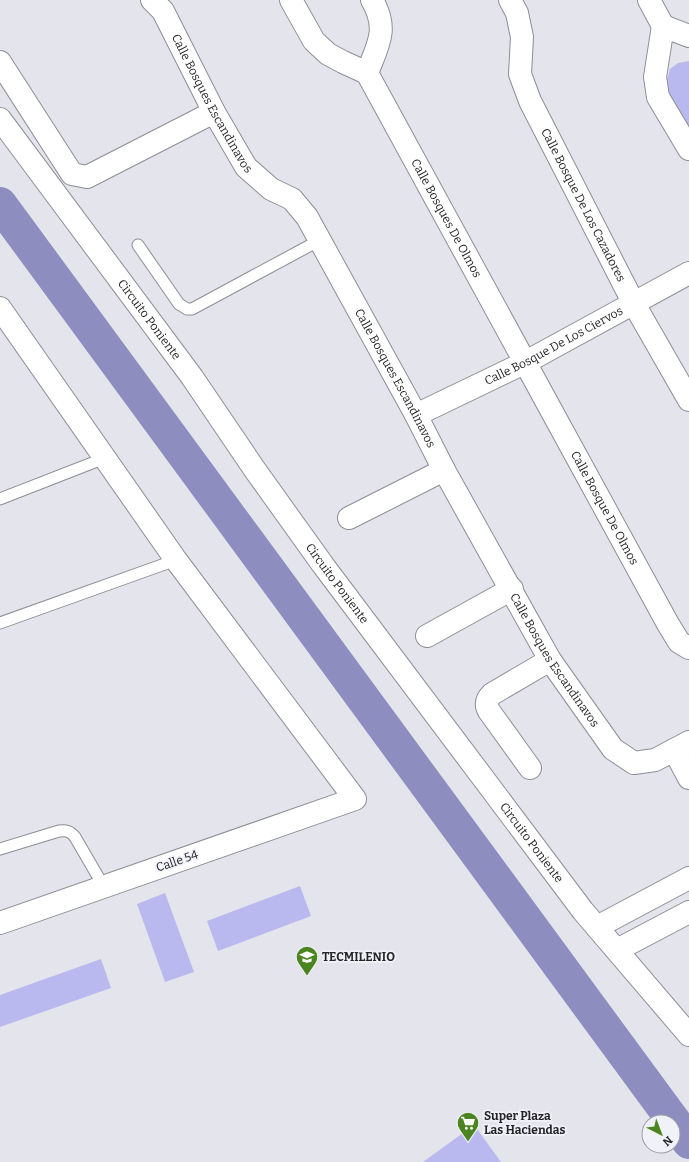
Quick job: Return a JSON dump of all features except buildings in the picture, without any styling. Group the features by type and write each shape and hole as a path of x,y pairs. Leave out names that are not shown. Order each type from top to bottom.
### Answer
{"street":[{"name":"Calle Bosques Escandinavos","path":"152,0 163,11 214,112 246,167 271,189 292,199 307,217 416,415 444,470 512,589 550,660 612,749 634,763 655,760 681,746"},
{"path":"292,0 314,42 328,54 367,73 380,40 381,24 379,12 372,0"},
{"name":"Calle Bosque De Los Cazadores","path":"510,0 517,13 522,37 520,74 530,101 634,304 689,400"},
{"path":"649,0 663,26 655,77 658,97 689,149"},
{"path":"663,26 689,36"},
{"path":"0,62 72,174 87,177 214,112"},
{"name":"Calle Bosques De Olmos","path":"367,73 526,362"},
{"name":"Circuito Poniente","path":"0,119 192,377 255,470 324,564 583,911 689,1035"},
{"name":"Calle Bosque De Los Ciervos","path":"416,415 526,362 634,304 689,272"},
{"path":"0,308 176,560"},
{"name":"Calle Bosque De Olmos","path":"526,362 668,624 679,642 689,648"},
{"path":"349,518 444,470"},
{"name":"Calle 54","path":"0,923 355,800 176,560"},
{"path":"427,636 512,589"},
{"path":"530,768 488,711 486,705 487,699 492,694 550,660"},
{"path":"681,746 689,778"},
{"path":"597,927 689,878"},
{"path":"617,950 689,912"}],"lane":[{"path":"138,245 179,304 187,309 192,309 320,240"},
{"path":"0,499 105,458"},
{"path":"0,623 176,560"},
{"path":"0,849 59,830 71,832 104,887"}],"waterway":[{"path":"0,204 689,1142"}],"place":[{"name":"TECMILENIO","path":"307,976"},
{"name":"Super Plaza Las Haciendas","path":"468,1142"}]}
